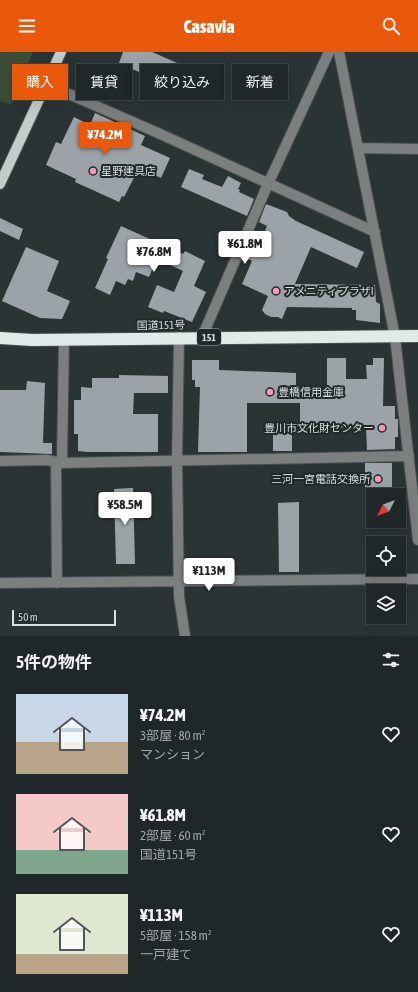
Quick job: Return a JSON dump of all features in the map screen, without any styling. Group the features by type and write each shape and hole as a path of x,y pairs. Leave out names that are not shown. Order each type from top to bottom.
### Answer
{"highway":[{"name":"国道151号","path":"0,338 64,339 418,336"}],"main road":[{"path":"55,64 61,52"},
{"path":"0,184 39,100"}],"street":[{"path":"202,337 268,184 329,52"},
{"path":"339,52 395,336 418,540"},
{"path":"68,94 375,232"},
{"path":"358,148 418,149"},
{"path":"179,338 177,461 179,581 185,636"},
{"path":"57,583 59,463 64,339"},
{"path":"0,461 47,460 59,463 409,456"},
{"path":"0,584 418,579"}],"green space":[{"path":"0,52 33,52 28,64 12,64 13,100 11,105 0,101"}],"building":[{"path":"123,52 152,52 180,64 140,64 140,72 132,69 132,64 119,63"},
{"path":"95,113 145,136 141,145 170,158 161,178 139,168 124,197 122,196 119,202 75,182 76,179 46,165 56,142 61,144 74,117 90,125"},
{"path":"189,169 204,175 202,179 222,187 228,176 241,183 238,189 240,190 239,192 254,199 247,216 181,187"},
{"path":"266,204 287,212 289,216 296,221 364,252 357,268 311,247 295,284 375,285 376,302 380,304 380,323 356,320 356,310 352,310 352,308 287,307 282,319 265,314 262,310 268,296 242,284 252,261 246,258 252,244 258,247 267,226 259,222"},
{"path":"0,218 23,229 19,240 0,231"},
{"path":"121,226 183,254 185,251 205,261 194,286 206,292 192,322 164,311 163,313 148,307 157,285 174,292 183,271 157,259 149,277 136,272 133,281 128,279 125,285 116,281 110,295 95,288 108,259 106,258"},
{"path":"26,247 59,261 47,291 70,301 62,319 40,318 2,301"},
{"path":"327,358 346,358 346,379 367,379 366,365 373,365 373,358 384,358 383,406 395,406 395,419 398,419 398,437 395,437 395,449 367,450 366,428 316,427 316,431 300,430 300,403 247,403 247,452 198,452 200,387 195,387 195,380 192,380 192,360 219,360 219,370 296,373 296,388 327,388"},
{"path":"119,375 168,376 168,393 134,393 133,414 158,414 158,452 78,451 78,434 74,434 74,400 81,400 81,387 92,388 92,378 119,378"},
{"path":"27,381 45,383 43,443 52,443 52,454 0,452 0,390 26,390"},
{"path":"273,427 292,427 292,451 273,451"},
{"name":"三河一宮電話交換所","path":"365,463 392,463 392,488 366,488 365,495"},
{"path":"133,488 135,564 116,564 114,489"},
{"path":"299,502 299,572 279,572 278,503"}],"place":[{"name":"星野建具店","path":"93,171"},
{"name":"アメニティプラザI","path":"276,291"},
{"name":"豊橋信用金庫","path":"270,392"},
{"name":"豊川市文化財センター","path":"382,428"},
{"name":"三河一宮電話交換所","path":"378,479"}]}
